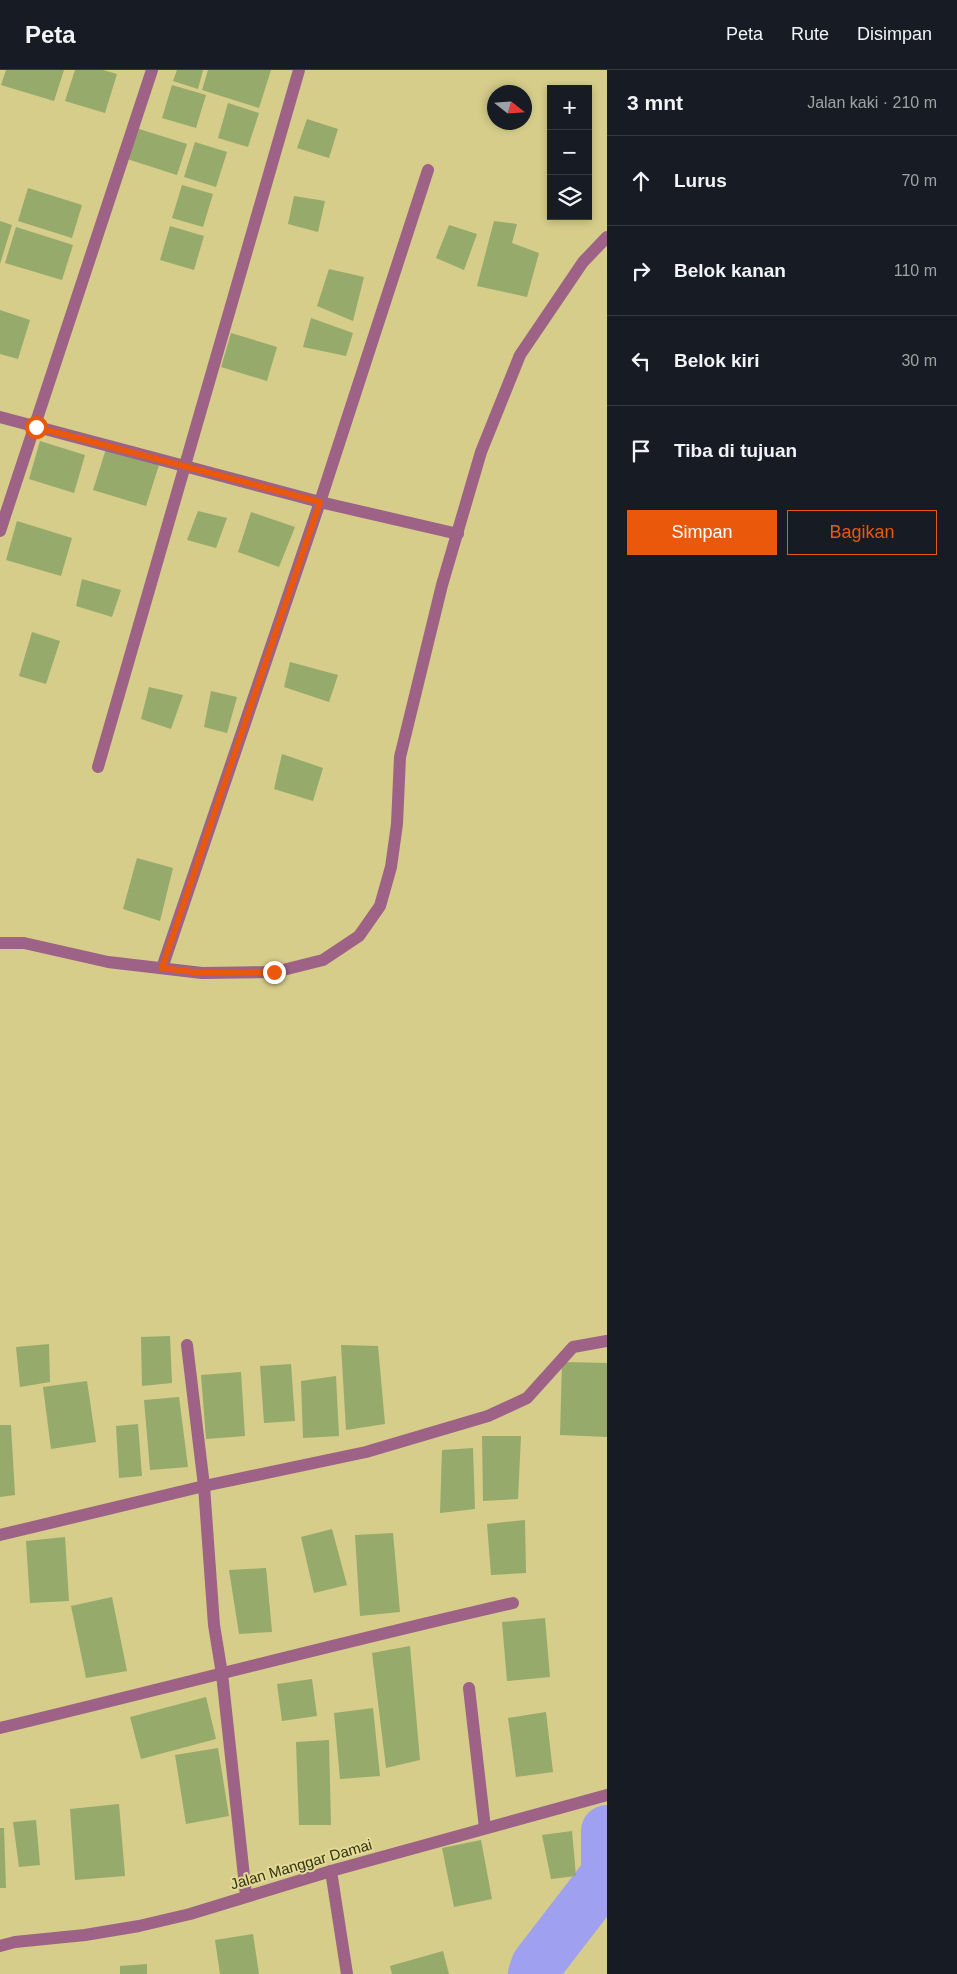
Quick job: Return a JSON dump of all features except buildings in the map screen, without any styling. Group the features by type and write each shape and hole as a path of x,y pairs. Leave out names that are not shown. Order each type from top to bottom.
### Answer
{"street":[{"path":"0,531 36,427 152,70"},
{"path":"98,767 300,70"},
{"path":"162,968 320,502 428,170"},
{"path":"0,943 24,943 108,962 202,973 274,972 323,960 359,936 380,906 391,867 397,824 400,757 442,585 481,452 520,355 583,262 607,237"},
{"path":"0,416 320,502 458,534"},
{"path":"0,1535 204,1486 366,1452 488,1416 527,1398 573,1347 607,1341"},
{"path":"187,1345 204,1486 214,1625 222,1674 246,1895"},
{"path":"0,1728 222,1674 354,1639 513,1602"},
{"path":"469,1688 485,1828"},
{"name":"Jalan Manggar Damai","path":"0,1946 15,1942 85,1935 139,1926 190,1914 246,1895 607,1795"},
{"path":"331,1871 347,1974"}],"waterway":[{"path":"534,1974 537,1965 607,1874 607,1831"}],"route":[{"path":"36,427 187,465 320,502 162,968 202,973 274,972"}]}
